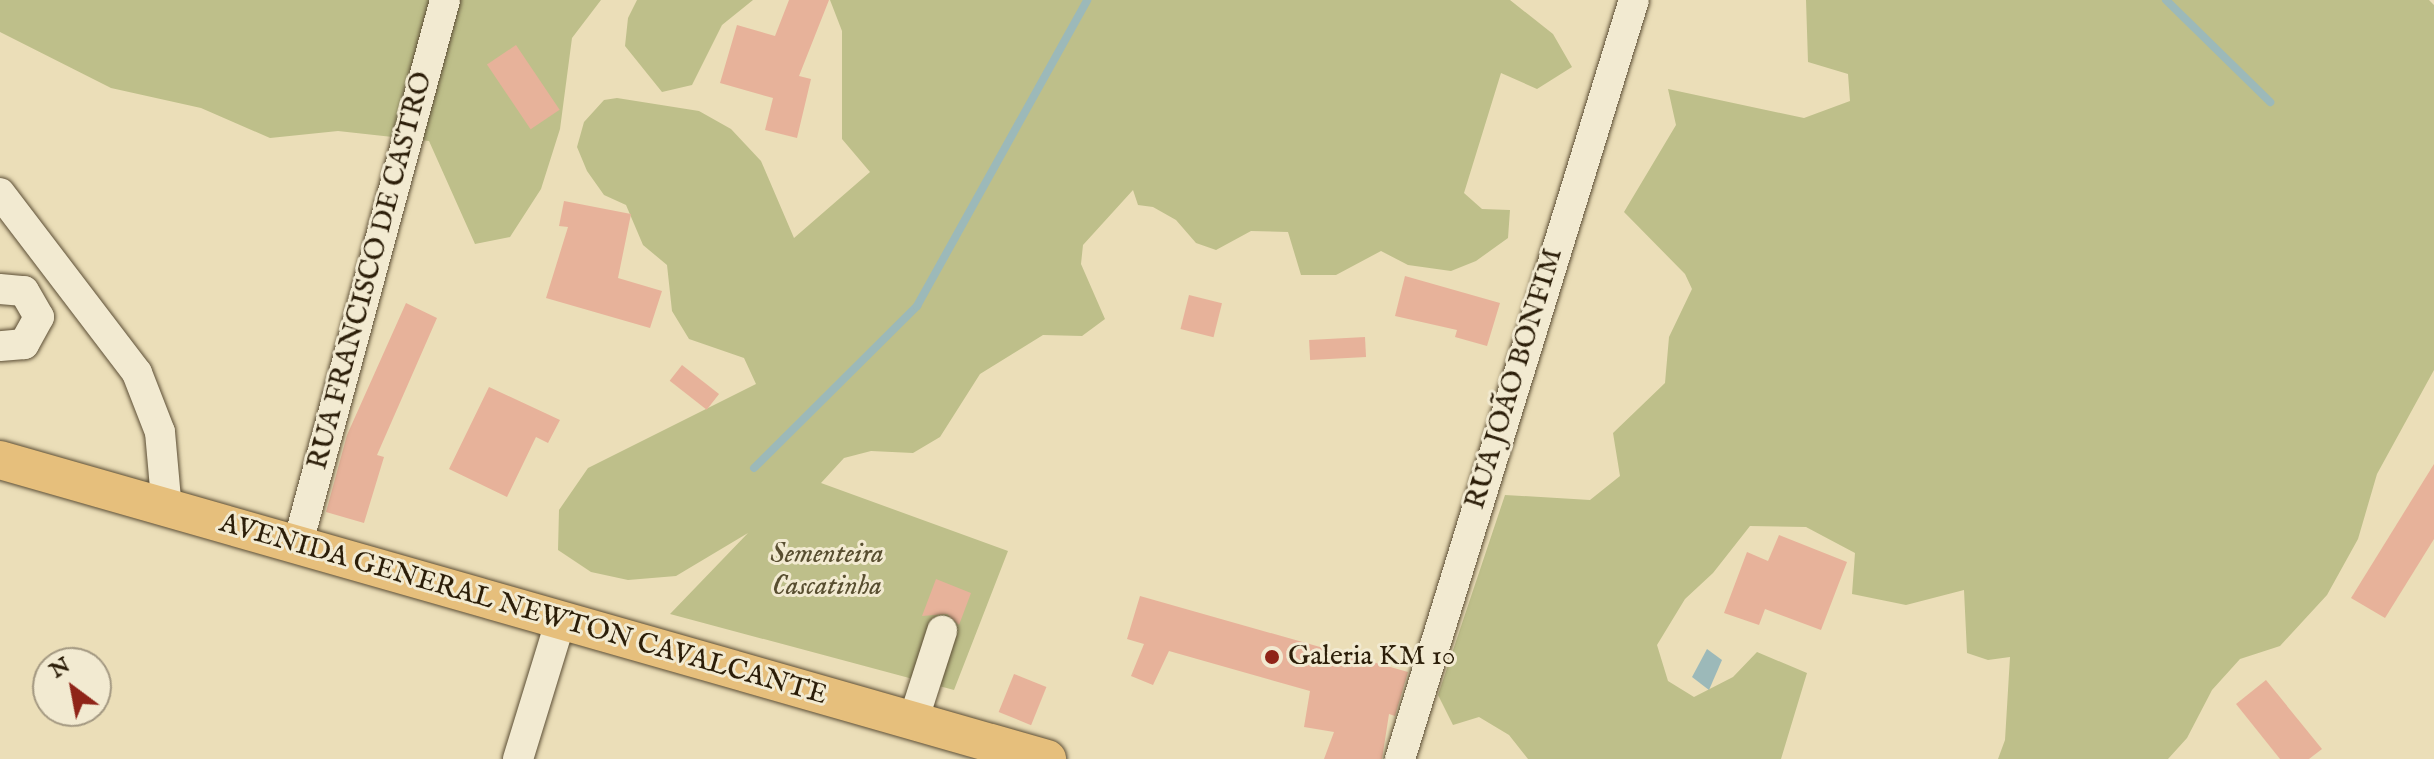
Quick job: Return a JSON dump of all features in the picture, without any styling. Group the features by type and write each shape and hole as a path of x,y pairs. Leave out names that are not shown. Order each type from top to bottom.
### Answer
{"main road":[{"name":"AVENIDA GENERAL NEWTON CAVALCANTE","path":"0,460 1047,759"}],"street":[{"name":"RUA FRANCISCO DE CASTRO","path":"298,543 445,0"},
{"name":"RUA JOÃO BONFIM","path":"1400,759 1634,0"},
{"path":"0,193 137,373 160,432 167,510"},
{"path":"0,289 24,291 39,317 24,344 0,346"},
{"path":"518,759 561,619"},
{"path":"913,721 942,631"}],"green space":[{"path":"0,0 601,0 572,38 560,129 541,189 510,237 475,244 429,141 338,131 270,138 201,108 111,88 0,32"},
{"path":"637,0 753,0 722,25 692,85 662,92 625,46 628,18"},
{"name":"Sementeira Cascatinha","path":"830,0 1510,0 1553,34 1572,67 1537,89 1501,73 1464,193 1482,209 1510,210 1508,238 1476,261 1451,271 1408,265 1381,251 1336,275 1301,275 1288,232 1251,231 1216,250 1196,243 1176,220 1153,207 1138,205 1133,190 1083,245 1081,264 1105,319 1082,336 1043,335 980,374 940,437 913,453 871,451 844,458 821,483 1008,551 954,690 670,614 748,533 676,576 628,580 591,572 558,550 559,510 588,468 756,384 744,358 689,339 672,311 667,265 643,245 626,205 604,195 587,171 577,147 584,122 604,100 617,98 699,111 731,129 761,161 794,238 870,172 842,139 842,31"},
{"path":"1806,0 2429,0 2434,5 2434,370 2377,474 2358,539 2327,595 2280,646 2240,659 2212,690 2187,738 2168,759 1998,759 2005,740 2010,657 1988,660 1967,653 1964,590 1906,605 1852,594 1855,553 1806,527 1750,526 1713,573 1685,599 1657,645 1668,681 1694,697 1733,677 1757,652 1807,673 1781,759 1528,759 1509,735 1479,717 1453,725 1438,695 1505,495 1590,500 1620,476 1613,433 1665,383 1669,337 1692,289 1685,274 1624,212 1676,125 1668,89 1804,118 1850,101 1848,74 1808,62"}],"water":[{"path":"1707,649 1722,660 1709,690 1692,677"}],"building":[{"path":"789,0 829,0 799,76 811,79 797,138 765,130 773,98 720,83 737,25 775,36"},
{"path":"516,45 560,110 531,129 487,65"},
{"path":"564,201 631,214 618,278 662,291 650,328 546,298 568,227 559,226"},
{"path":"1405,276 1500,303 1487,346 1455,337 1457,330 1395,316"},
{"path":"1189,295 1222,303 1214,337 1181,329"},
{"path":"406,303 437,318 377,455 384,457 364,523 326,512 347,435"},
{"path":"1365,337 1366,357 1310,360 1309,340"},
{"path":"682,365 719,394 707,410 670,381"},
{"path":"489,387 560,420 548,443 536,437 507,497 449,469"},
{"path":"2434,464 2434,539 2385,618 2351,598"},
{"path":"1779,535 1847,562 1821,630 1765,609 1759,625 1724,613 1747,552 1768,561"},
{"path":"936,579 971,593 959,625 947,614 922,616"},
{"name":"Galeria KM 10","path":"1140,596 1408,672 1395,716 1389,714 1382,759 1324,759 1334,732 1304,727 1310,691 1169,651 1153,685 1131,676 1144,644 1127,639"},
{"path":"1014,674 1046,687 1031,725 999,712"},
{"path":"2266,680 2322,749 2309,759 2280,759 2236,704"}],"waterway":[{"path":"754,468 917,306 1087,0"},
{"path":"2166,0 2270,102"}],"place":[{"name":"Galeria KM 10","path":"1272,657"}]}
